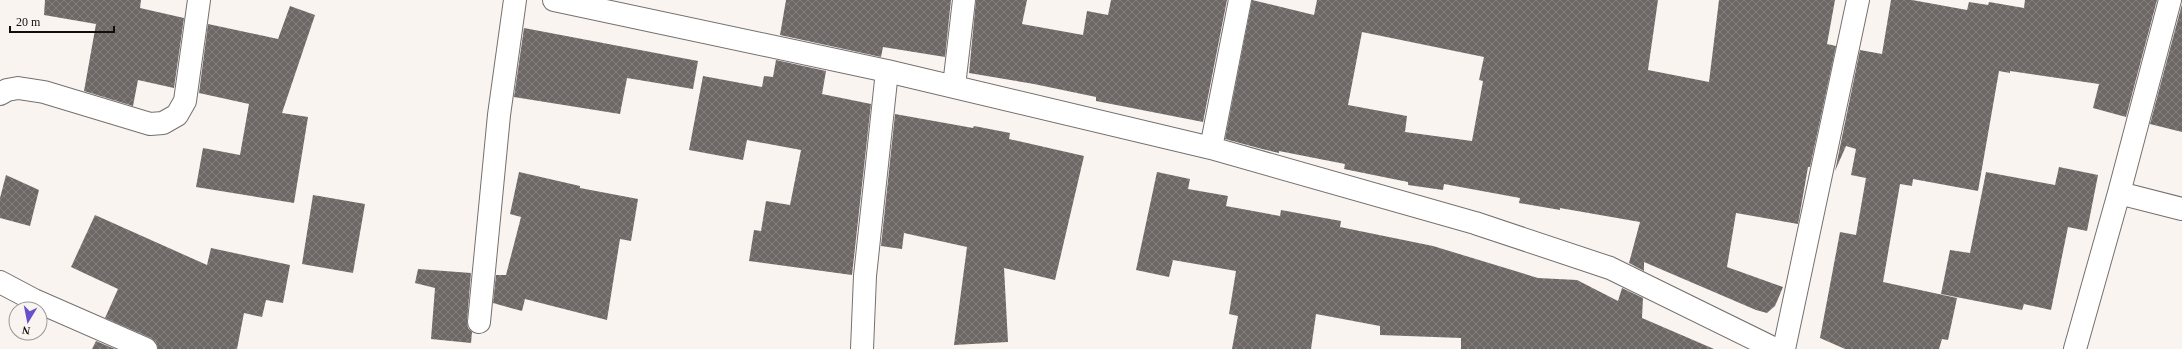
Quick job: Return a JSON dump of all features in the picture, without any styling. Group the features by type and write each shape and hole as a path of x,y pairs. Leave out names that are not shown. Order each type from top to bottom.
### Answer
{"street":[{"path":"0,94 7,90 18,88 44,92 150,124 170,120 177,115 185,101 200,0"},
{"path":"479,322 499,115 515,0"},
{"path":"554,0 954,86 1211,148 1475,223 1610,268 1775,349"},
{"path":"954,86 964,0"},
{"path":"1211,148 1240,0"},
{"path":"1784,349 1858,0"},
{"path":"2075,349 2119,193 2170,0"},
{"path":"862,349 865,276 887,71"},
{"path":"2119,193 2182,209"},
{"path":"0,282 34,300 146,349"}],"building":[{"path":"45,0 141,0 140,8 184,18 174,88 138,80 133,106 84,91 96,24 44,15"},
{"path":"786,0 951,0 945,57 883,47 881,57 780,35"},
{"path":"976,0 1027,0 1022,24 1083,35 1087,11 1108,15 1111,0 1227,0 1203,122 1096,101 1096,97 1034,84 969,73"},
{"path":"1252,0 1314,15 1317,0 1658,0 1648,70 1709,82 1719,0 1835,0 1827,44 1836,46 1810,167 1808,167 1798,224 1736,213 1727,267 1783,287 1775,306 1767,313 1756,310 1644,262 1644,271 1629,263 1640,222 1560,208 1560,210 1519,203 1520,198 1444,184 1443,190 1408,185 1408,182 1344,169 1345,164 1279,151 1279,153 1225,139","holes":["1362,32 1484,57 1479,80 1483,81 1472,141 1405,132 1407,116 1348,105"]},
{"path":"1891,0 1912,0 1967,10 1969,2 1988,5 1989,2 2024,8 2025,0 2157,0 2126,117 2093,108 2099,84 2010,71 2010,73 1999,71 1978,191 1913,179 1912,186 1900,184 1883,282 1957,298 1948,340 1942,339 1939,349 1845,349 1820,338 1840,232 1856,235 1866,178 1851,175 1856,149 1846,146 1835,171 1860,50 1882,54"},
{"path":"2182,4 2182,132 2150,124"},
{"path":"290,6 315,15 282,113 308,117 294,203 196,187 203,148 240,155 249,104 199,93 208,24 278,39"},
{"path":"524,28 698,61 693,89 627,78 620,114 514,97"},
{"path":"776,60 826,71 822,94 871,104 852,275 749,261 754,230 761,231 766,201 790,205 801,150 747,140 743,160 689,150 703,76 762,87 764,76 773,77"},
{"path":"895,114 1010,133 1009,139 1084,156 1055,280 1004,268 1008,342 954,345 967,247 904,233 902,249 881,246"},
{"path":"2059,167 2098,175 2087,231 2068,227 2051,310 2024,304 2022,310 1941,294 1950,250 1970,253 1986,172 2055,185"},
{"path":"519,172 580,186 580,188 638,199 631,241 620,239 607,320 525,299 522,311 493,303 496,275 506,275 521,217 510,214"},
{"path":"1157,172 1190,179 1188,189 1228,196 1226,206 1280,216 1281,210 1341,221 1340,227 1433,246 1538,278 1577,280 1618,301 1622,288 1643,298 1642,318 1714,349 1461,349 1461,338 1380,335 1380,326 1316,314 1311,349 1232,349 1238,316 1229,314 1236,271 1173,260 1169,277 1136,270"},
{"path":"6,175 39,190 30,226 0,218 0,198"},
{"path":"313,195 365,204 353,273 302,264"},
{"path":"95,215 207,265 211,248 290,265 283,303 266,300 262,317 244,313 237,349 158,349 156,342 151,338 105,318 118,289 71,267"},
{"path":"418,269 471,273 467,321 468,328 472,332 471,343 431,339 435,288 415,283"},
{"path":"96,341 115,349 92,349"}]}
